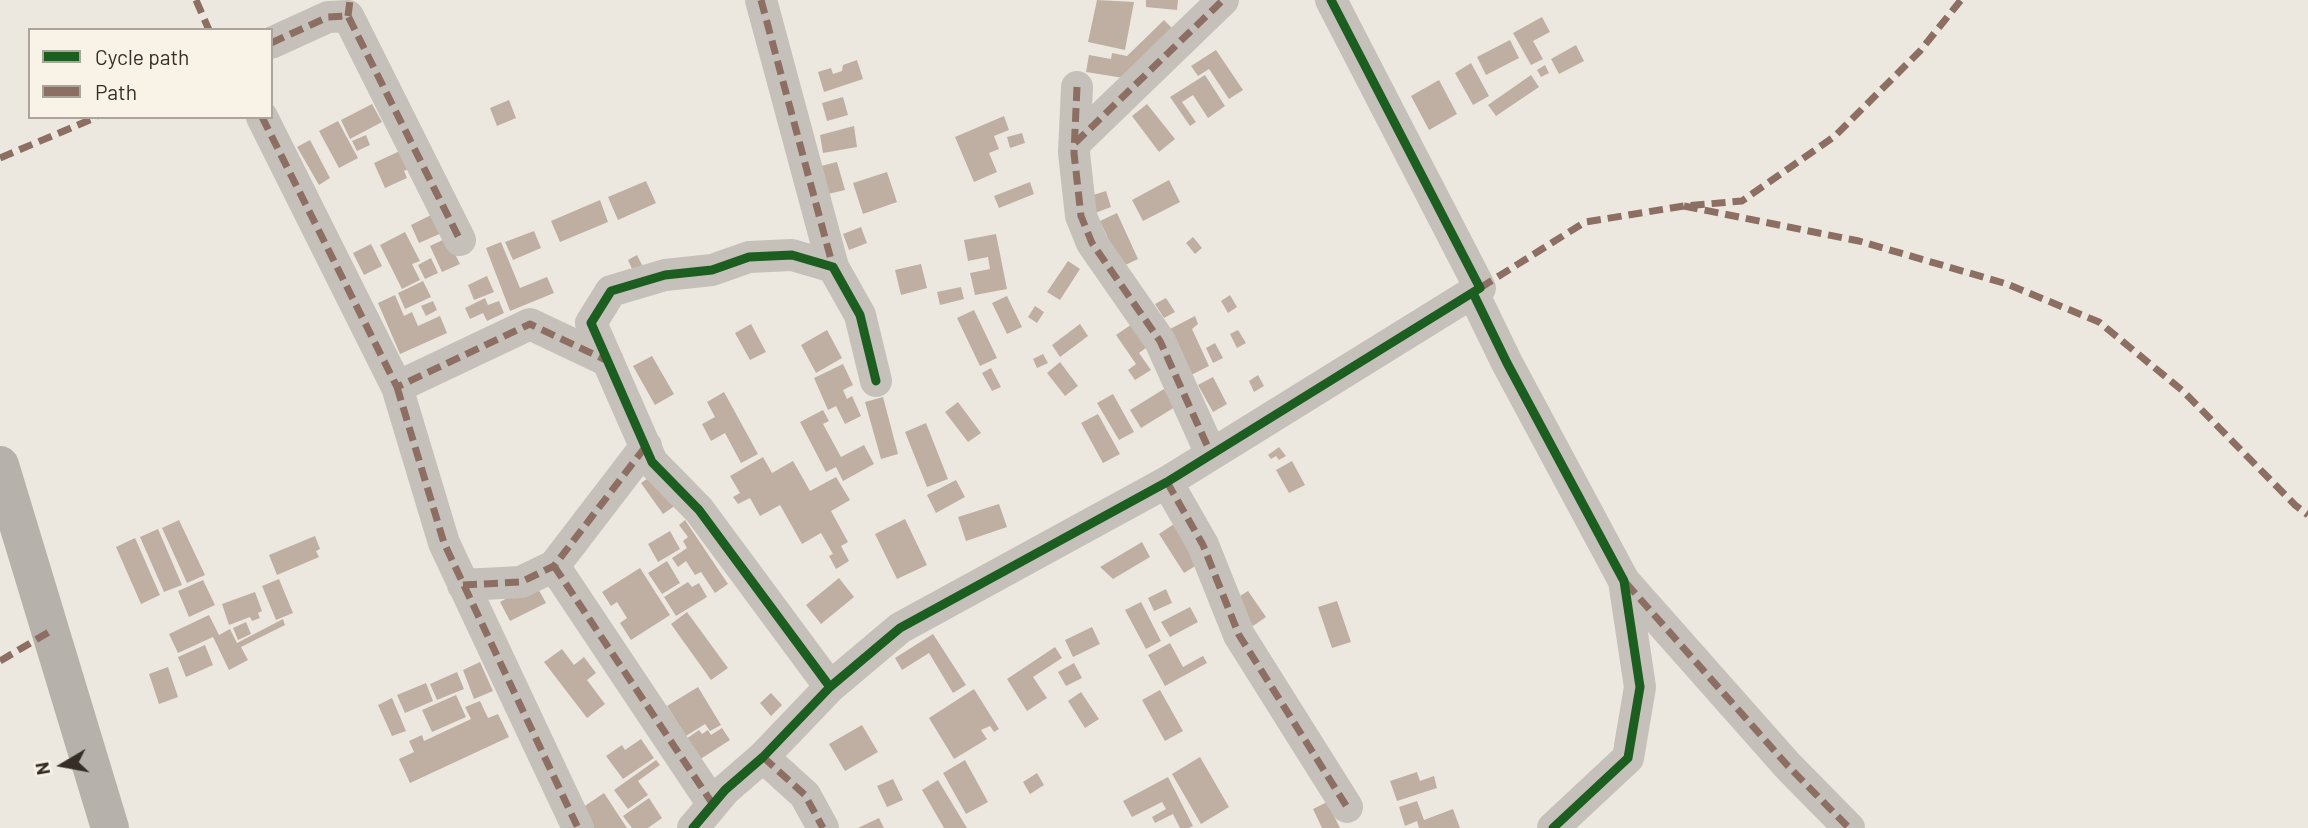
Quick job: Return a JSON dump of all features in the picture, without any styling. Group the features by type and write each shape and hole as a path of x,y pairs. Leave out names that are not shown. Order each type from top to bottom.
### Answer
{"main road":[{"path":"0,465 110,828"}],"street":[{"path":"761,0 833,267 860,315 876,382"},
{"path":"1075,143 1223,0"},
{"path":"693,828 712,803 763,757 830,687 900,628 1167,482 1480,288 1331,0"},
{"path":"273,42 349,8 460,240"},
{"path":"1077,87 1075,143 1081,216 1092,243 1160,341 1212,454"},
{"path":"263,119 397,387 444,543 578,828"},
{"path":"830,687 699,510 652,462 592,323 611,291 665,275 712,270 749,257 792,255 833,267"},
{"path":"1473,293 1507,363 1624,581 1788,766 1849,828"},
{"path":"397,387 530,324 608,360"},
{"path":"463,585 521,582 554,566 646,446"},
{"path":"1167,482 1203,545 1239,635 1347,807"},
{"path":"554,566 712,803"},
{"path":"1553,828 1628,758 1640,687 1624,581"},
{"path":"763,757 805,795 823,828"}],"building":[{"path":"1097,0 1134,2 1125,50 1088,42"},
{"path":"1146,0 1178,0 1177,10 1146,7"},
{"path":"1542,17 1550,32 1533,41 1543,59 1531,65 1513,33"},
{"path":"1164,20 1177,33 1130,79 1086,72 1089,55 1111,59 1112,53 1127,56"},
{"path":"1510,40 1519,58 1486,75 1477,57"},
{"path":"1576,45 1584,61 1559,74 1551,59"},
{"path":"1216,50 1243,90 1229,99 1209,69 1198,76 1191,66"},
{"path":"857,60 863,79 824,92 818,72 831,68 833,74 842,71 843,65"},
{"path":"1471,63 1489,96 1473,105 1455,73"},
{"path":"1545,65 1549,73 1541,77 1537,70"},
{"path":"1205,75 1225,106 1208,118 1193,95 1182,102 1196,122 1190,126 1170,97"},
{"path":"1531,75 1539,87 1496,116 1488,105"},
{"path":"1439,80 1457,114 1429,130 1411,96"},
{"path":"843,97 848,115 827,121 822,103"},
{"path":"509,100 516,118 497,126 490,108"},
{"path":"372,104 382,122 350,139 341,120"},
{"path":"1147,104 1175,139 1159,152 1132,116"},
{"path":"1004,116 1009,130 994,136 999,149 989,153 997,172 974,182 955,137"},
{"path":"338,121 358,158 339,168 319,131"},
{"path":"854,126 857,147 823,153 820,135"},
{"path":"1022,133 1025,143 1010,148 1007,137"},
{"path":"366,135 370,145 357,151 352,141"},
{"path":"310,140 330,178 319,185 297,147"},
{"path":"404,149 412,167 404,171 407,178 385,188 374,163"},
{"path":"837,162 845,190 828,194 821,166"},
{"path":"887,172 897,202 863,214 853,183"},
{"path":"1169,180 1180,202 1143,221 1132,200"},
{"path":"646,181 656,203 618,220 608,197"},
{"path":"1030,182 1034,194 999,208 994,196"},
{"path":"1106,191 1111,207 1095,213 1090,196"},
{"path":"600,200 608,222 560,242 551,221"},
{"path":"435,213 444,232 419,243 411,225"},
{"path":"1117,213 1138,259 1121,267 1100,221"},
{"path":"861,227 867,243 849,250 843,234"},
{"path":"534,231 541,248 513,260 505,242"},
{"path":"405,232 420,261 412,264 420,280 402,289 380,245"},
{"path":"996,234 1007,289 975,295 970,273 990,269 988,257 968,261 964,240"},
{"path":"1193,237 1202,248 1195,254 1186,243"},
{"path":"447,238 460,264 442,272 430,246"},
{"path":"501,242 520,288 547,277 554,293 510,311 486,248"},
{"path":"371,244 382,266 364,275 353,253"},
{"path":"637,255 643,267 633,271 628,260"},
{"path":"431,258 438,273 425,279 418,265"},
{"path":"1068,261 1080,269 1060,300 1047,292"},
{"path":"921,264 927,288 901,295 895,270"},
{"path":"487,276 494,292 474,300 468,285"},
{"path":"423,281 431,297 405,309 398,293"},
{"path":"961,287 964,299 940,305 937,292"},
{"path":"395,295 404,316 412,312 418,326 440,316 447,333 400,354 378,303"},
{"path":"1230,295 1237,307 1228,313 1221,301"},
{"path":"1007,296 1022,327 1007,334 992,303"},
{"path":"485,298 488,305 499,301 504,313 487,321 483,313 470,319 465,308"},
{"path":"1166,298 1175,312 1164,318 1155,304"},
{"path":"433,301 437,310 426,316 421,306"},
{"path":"1035,306 1044,312 1037,323 1028,317"},
{"path":"974,310 997,358 980,366 957,318"},
{"path":"1195,316 1198,324 1192,329 1209,366 1191,375 1170,329"},
{"path":"1135,322 1150,345 1139,353 1151,370 1135,380 1128,370 1136,364 1116,335"},
{"path":"751,324 766,352 750,360 735,333"},
{"path":"1080,324 1088,336 1060,357 1052,345"},
{"path":"827,330 842,358 816,373 801,345"},
{"path":"1238,330 1246,343 1237,348 1230,334"},
{"path":"1215,343 1223,358 1213,363 1206,348"},
{"path":"1043,354 1048,363 1037,368 1033,359"},
{"path":"652,356 674,394 655,405 633,366"},
{"path":"1060,362 1078,386 1065,396 1047,373"},
{"path":"843,364 853,385 843,390 847,399 852,396 861,416 845,424 836,406 828,410 814,378"},
{"path":"991,368 1001,387 992,391 982,373"},
{"path":"1258,375 1264,386 1254,392 1249,381"},
{"path":"1213,377 1227,404 1213,412 1198,385"},
{"path":"1164,389 1175,407 1141,428 1130,410"},
{"path":"724,392 758,454 741,463 725,433 711,441 702,424 715,417 707,402"},
{"path":"1113,394 1134,432 1119,440 1097,403"},
{"path":"883,397 898,454 881,459 865,402"},
{"path":"958,402 981,433 968,442 945,412"},
{"path":"823,410 829,421 823,424 841,457 864,445 874,464 843,481 836,467 826,472 800,422"},
{"path":"1098,414 1120,454 1103,463 1081,423"},
{"path":"926,423 948,479 927,487 905,432"},
{"path":"1279,447 1286,456 1279,460 1276,456 1271,459 1268,455"},
{"path":"763,457 772,473 793,461 810,491 836,477 850,500 831,511 848,542 841,546 849,561 836,569 829,556 833,554 821,533 802,544 780,505 760,516 750,498 738,504 733,497 740,493 730,476"},
{"path":"1292,461 1305,485 1289,493 1276,470"},
{"path":"654,474 676,505 663,514 641,483"},
{"path":"956,480 965,497 936,513 927,495"},
{"path":"999,504 1007,527 966,541 958,517"},
{"path":"905,519 927,565 897,579 875,534"},
{"path":"179,520 205,575 187,583 162,528"},
{"path":"685,520 728,584 715,593 701,572 695,575 686,561 678,567 672,558 687,548 683,541 688,537 679,525"},
{"path":"1174,524 1200,563 1184,573 1159,534"},
{"path":"158,529 182,585 164,592 140,537"},
{"path":"670,531 680,549 658,562 648,544"},
{"path":"315,536 320,549 316,551 319,557 277,575 269,555"},
{"path":"135,538 160,595 141,604 116,547"},
{"path":"1142,542 1150,557 1113,579 1100,567"},
{"path":"667,561 680,583 662,594 648,573"},
{"path":"640,568 670,615 631,640 620,623 627,618 617,602 611,606 602,592"},
{"path":"839,578 854,597 821,624 806,605"},
{"path":"279,579 293,613 276,620 262,586"},
{"path":"203,580 215,605 189,617 178,591"},
{"path":"688,582 692,587 699,583 707,597 676,616 664,597"},
{"path":"535,583 546,603 510,621 500,602"},
{"path":"1166,589 1172,603 1154,611 1148,598"},
{"path":"1248,591 1266,617 1253,626 1235,599"},
{"path":"255,592 262,611 258,613 260,618 252,621 250,617 229,625 222,604"},
{"path":"1337,601 1351,642 1332,648 1318,607"},
{"path":"1141,602 1161,641 1146,649 1125,610"},
{"path":"1190,607 1198,622 1170,637 1161,622"},
{"path":"687,612 728,668 711,680 671,624"},
{"path":"209,615 219,635 230,629 237,643 283,619 285,625 241,647 248,660 229,670 213,637 178,653 169,634"},
{"path":"246,622 251,634 238,640 233,628"},
{"path":"1092,627 1100,644 1073,657 1065,640"},
{"path":"933,634 966,685 953,693 929,653 902,670 895,658"},
{"path":"1170,643 1183,667 1203,656 1207,663 1165,686 1148,655"},
{"path":"205,645 213,665 186,677 178,657"},
{"path":"1055,647 1062,658 1033,677 1047,698 1027,711 1007,679"},
{"path":"562,649 574,665 584,657 596,673 587,680 605,704 587,718 544,662"},
{"path":"480,662 493,691 474,699 463,670"},
{"path":"1074,663 1082,678 1066,686 1058,672"},
{"path":"168,667 178,697 159,704 149,674"},
{"path":"457,672 464,689 437,700 430,684"},
{"path":"426,683 433,701 405,713 397,695"},
{"path":"698,687 721,725 710,731 705,724 686,736 667,706"},
{"path":"974,689 999,729 994,732 990,726 981,730 987,739 954,759 929,718"},
{"path":"1160,690 1183,731 1165,741 1142,700"},
{"path":"1081,692 1099,719 1085,728 1068,701"},
{"path":"771,693 782,705 771,716 760,703"},
{"path":"456,695 466,717 432,732 422,710"},
{"path":"392,698 406,731 392,736 378,705"},
{"path":"480,701 488,718 498,714 509,737 410,783 399,759 414,752 409,741 422,735 424,741 471,719 465,707"},
{"path":"862,725 878,752 845,771 829,744"},
{"path":"722,728 730,740 699,760 686,739 699,730 702,734 708,730 711,735"},
{"path":"641,739 654,758 623,779 606,756 622,745 625,750"},
{"path":"1200,757 1229,807 1201,824 1172,774"},
{"path":"656,760 660,765 638,781 648,795 628,809 614,790"},
{"path":"965,760 988,802 966,814 943,773"},
{"path":"1417,772 1420,781 1434,776 1437,788 1397,801 1390,781"},
{"path":"1037,773 1044,785 1030,794 1023,782"},
{"path":"1168,777 1193,826 1189,828 1180,828 1173,814 1155,823 1152,817 1166,809 1162,802 1132,817 1123,801"},
{"path":"893,779 903,800 887,807 877,786"},
{"path":"938,780 967,828 944,828 922,790"},
{"path":"604,793 627,828 591,828 579,810"},
{"path":"649,798 662,818 648,828 632,828 623,816"},
{"path":"1417,801 1424,820 1453,809 1460,828 1419,828 1417,821 1405,826 1399,807"},
{"path":"1327,802 1340,828 1322,828 1313,809"},
{"path":"879,818 884,828 858,828"}],"marked path":[{"path":"196,0 208,28"},
{"path":"348,16 350,0"},
{"path":"761,0 833,267"},
{"path":"1075,143 1223,0"},
{"path":"1480,288 1585,222 1684,206 1742,201 1835,136 1920,51 1961,0"},
{"path":"273,42 328,17 348,16 460,240"},
{"path":"1077,87 1074,153 1081,216 1092,243 1160,341 1211,454"},
{"path":"0,158 92,119"},
{"path":"263,119 397,387 530,324 608,361"},
{"path":"1684,206 1859,241 2007,284 2099,322 2183,391 2308,515"},
{"path":"397,387 444,543 578,828"},
{"path":"463,585 521,582 554,566 646,446"},
{"path":"1167,482 1203,545 1239,635 1347,807"},
{"path":"554,566 712,803"},
{"path":"1626,583 1788,766 1849,828"},
{"path":"0,661 49,632"},
{"path":"763,757 805,795 823,828"}],"cycle path":[{"path":"693,828 725,790 763,757 830,687 900,628 1167,482 1480,288 1331,0"},
{"path":"830,687 699,510 652,462 591,323 611,291 665,275 712,270 749,257 792,255 833,267 860,315 876,381"},
{"path":"1473,293 1507,363 1624,581 1640,687 1628,758 1553,828"}]}
